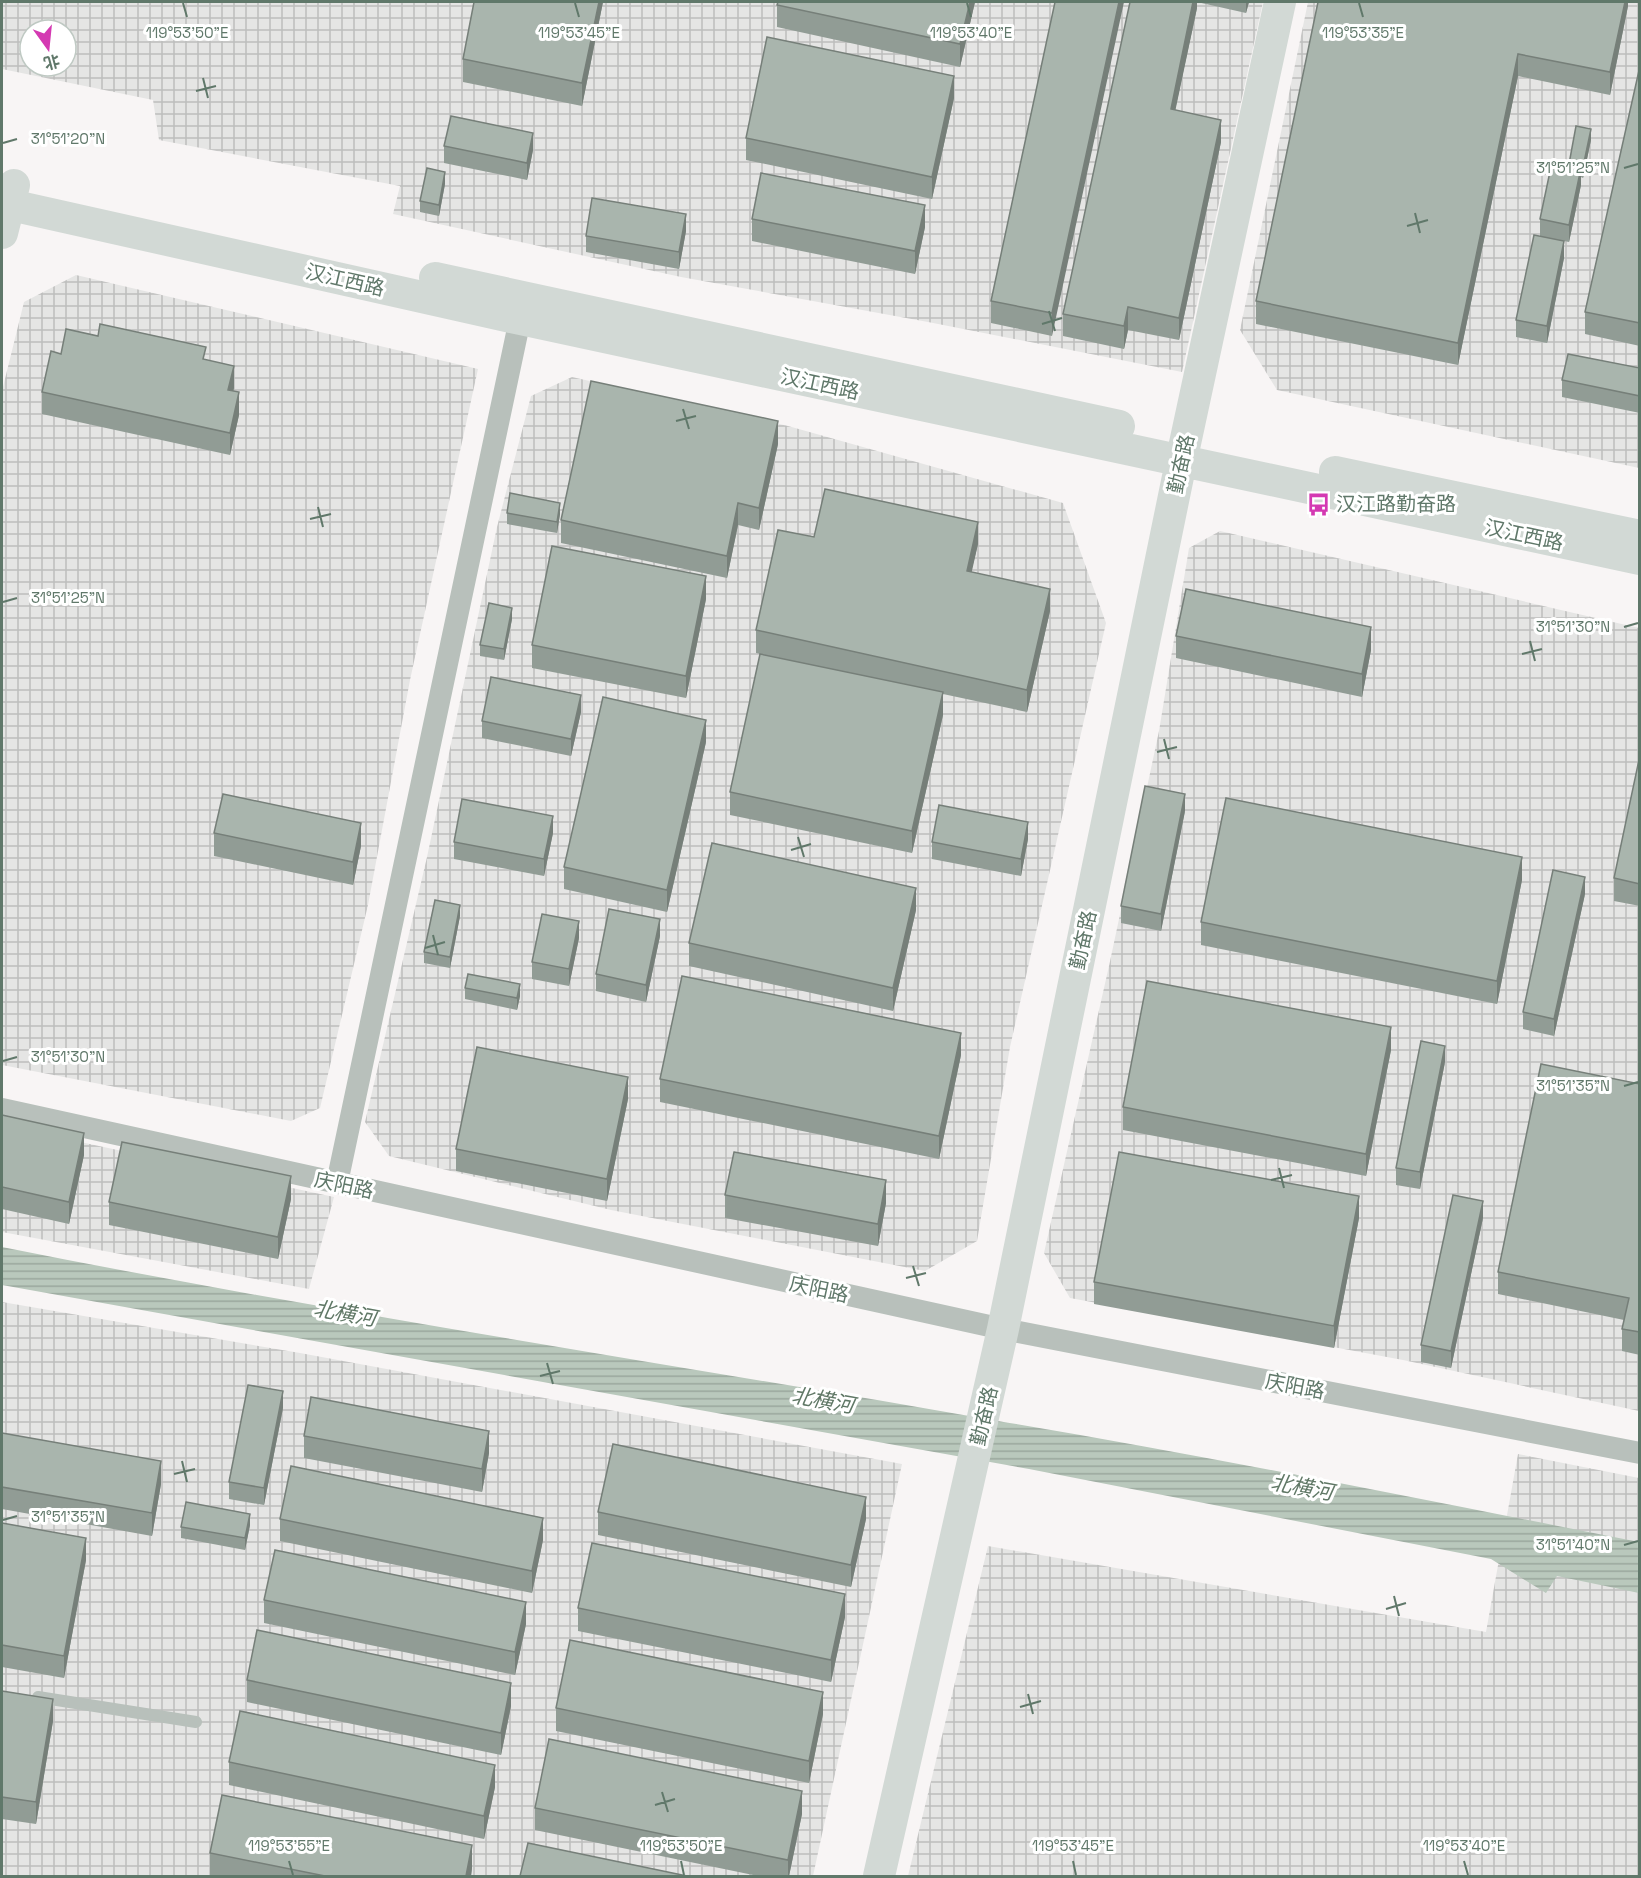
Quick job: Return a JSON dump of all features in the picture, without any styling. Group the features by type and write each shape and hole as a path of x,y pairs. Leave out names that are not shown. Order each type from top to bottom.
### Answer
{"main road":[{"name":"勤奋路","path":"879,1876 1003,1329 1183,452 1280,2"},
{"name":"汉江西路","path":"5,201 522,308 1183,452 1640,559"},
{"name":"汉江西路","path":"1183,452 1640,536"}],"street":[{"path":"337,1183 522,308"},
{"name":"庆阳路","path":"2,1108 1003,1329 1640,1453"}],"lane":[{"path":"24,1695 196,1722"}],"shaded area":[{"path":"2,2 1263,2 1182,372 928,322 681,277 393,214 400,186 159,140 153,100 46,78 78,78 78,18 18,18 18,72 2,69"},
{"path":"1308,2 1639,2 1639,468 1277,390 1240,330"},
{"path":"76,275 478,369 410,680 368,905 320,1108 291,1121 2,1065 2,391 24,302"},
{"path":"572,377 788,426 1063,503 1106,623 1010,1047 977,1241 925,1271 611,1210 389,1156 365,1122 427,857 497,527 531,396"},
{"path":"1220,531 1639,628 1639,1411 1403,1360 1070,1298 1044,1253 1159,731 1189,548"},
{"path":"2,1125 334,1197 309,1289 2,1232"},
{"path":"2,1302 300,1353 902,1464 813,1876 2,1876"},
{"path":"1518,1454 1639,1478 1639,1876 908,1876 988,1546 1486,1632"}],"water":[{"name":"北横河","path":"2,1247 375,1316 1159,1449 1639,1542 1639,1593 1557,1576 1546,1593 1491,1559 1029,1469 2,1285"}],"building":[{"path":"474,2 599,2 582,83 463,59"},
{"path":"778,2 970,2 960,44 777,5"},
{"path":"1055,2 1119,2 1052,313 991,301"},
{"path":"1130,2 1193,2 1171,109 1221,120 1179,318 1128,307 1124,326 1063,314"},
{"path":"1318,2 1625,2 1610,72 1518,54 1458,343 1256,301"},
{"path":"767,37 954,76 932,177 746,138"},
{"path":"1640,66 1640,323 1585,312"},
{"path":"451,116 533,133 527,163 444,146"},
{"path":"1576,126 1591,129 1583,167 1569,164"},
{"path":"1552,162 1581,168 1569,225 1540,219"},
{"path":"427,168 445,172 439,205 420,201"},
{"path":"761,173 925,205 915,251 752,219"},
{"path":"592,198 686,214 679,252 586,236"},
{"path":"1534,235 1564,241 1547,326 1516,320"},
{"path":"100,324 206,347 203,359 234,366 228,390 239,392 230,433 42,392 51,351 61,354 66,329 98,336"},
{"path":"1568,354 1640,368 1640,396 1562,380"},
{"path":"591,381 778,421 759,508 738,503 727,556 561,520"},
{"path":"825,489 978,522 967,571 1050,589 1027,690 756,630 778,530 814,537"},
{"path":"510,493 560,503 557,522 507,513"},
{"path":"552,546 706,576 686,676 532,645"},
{"path":"1186,589 1371,627 1362,674 1176,636"},
{"path":"489,603 512,608 504,649 480,645"},
{"path":"760,654 943,692 912,831 730,792"},
{"path":"491,677 581,695 571,739 482,721"},
{"path":"603,697 706,720 667,890 564,867"},
{"path":"1640,755 1640,884 1614,878"},
{"path":"1145,786 1185,794 1161,914 1121,906"},
{"path":"223,794 361,823 353,862 214,833"},
{"path":"1226,798 1522,857 1497,981 1201,922"},
{"path":"462,799 553,816 544,859 454,842"},
{"path":"939,805 1028,822 1021,859 932,842"},
{"path":"712,843 916,888 893,988 689,943"},
{"path":"1553,870 1585,877 1554,1019 1523,1012"},
{"path":"435,900 460,905 450,957 424,952"},
{"path":"609,909 660,919 646,985 596,974"},
{"path":"542,914 579,921 569,969 532,962"},
{"path":"468,974 520,984 517,998 465,988"},
{"path":"682,976 961,1033 939,1136 660,1079"},
{"path":"1147,981 1391,1027 1366,1154 1123,1107"},
{"path":"1421,1041 1445,1046 1420,1172 1396,1168"},
{"path":"477,1047 628,1077 607,1179 456,1149"},
{"path":"1541,1064 1640,1084 1640,1332 1622,1329 1629,1298 1498,1272"},
{"path":"2,1115 84,1133 69,1202 2,1187"},
{"path":"122,1142 291,1176 278,1237 109,1202"},
{"path":"734,1152 886,1180 878,1224 725,1195"},
{"path":"1119,1152 1359,1196 1334,1326 1094,1282"},
{"path":"1453,1195 1483,1201 1451,1351 1421,1345"},
{"path":"248,1385 283,1391 264,1488 229,1482"},
{"path":"311,1397 489,1431 482,1469 304,1436"},
{"path":"2,1433 161,1461 152,1513 2,1487"},
{"path":"613,1444 866,1497 851,1565 598,1512"},
{"path":"291,1466 543,1518 532,1571 280,1519"},
{"path":"186,1502 250,1514 245,1538 181,1527"},
{"path":"2,1523 86,1538 64,1656 2,1645"},
{"path":"592,1543 845,1594 831,1660 578,1608"},
{"path":"275,1550 526,1602 515,1652 264,1600"},
{"path":"257,1630 511,1683 501,1733 247,1680"},
{"path":"570,1640 823,1692 809,1761 556,1708"},
{"path":"2,1691 53,1699 36,1802 2,1797"},
{"path":"240,1711 495,1765 484,1816 229,1762"},
{"path":"549,1739 802,1791 788,1860 535,1808"},
{"path":"222,1795 472,1845 466,1876 325,1876 210,1853"},
{"path":"528,1843 687,1876 520,1876"}],"place":[{"name":"汉江路勤奋路","path":"1318,504"}]}
